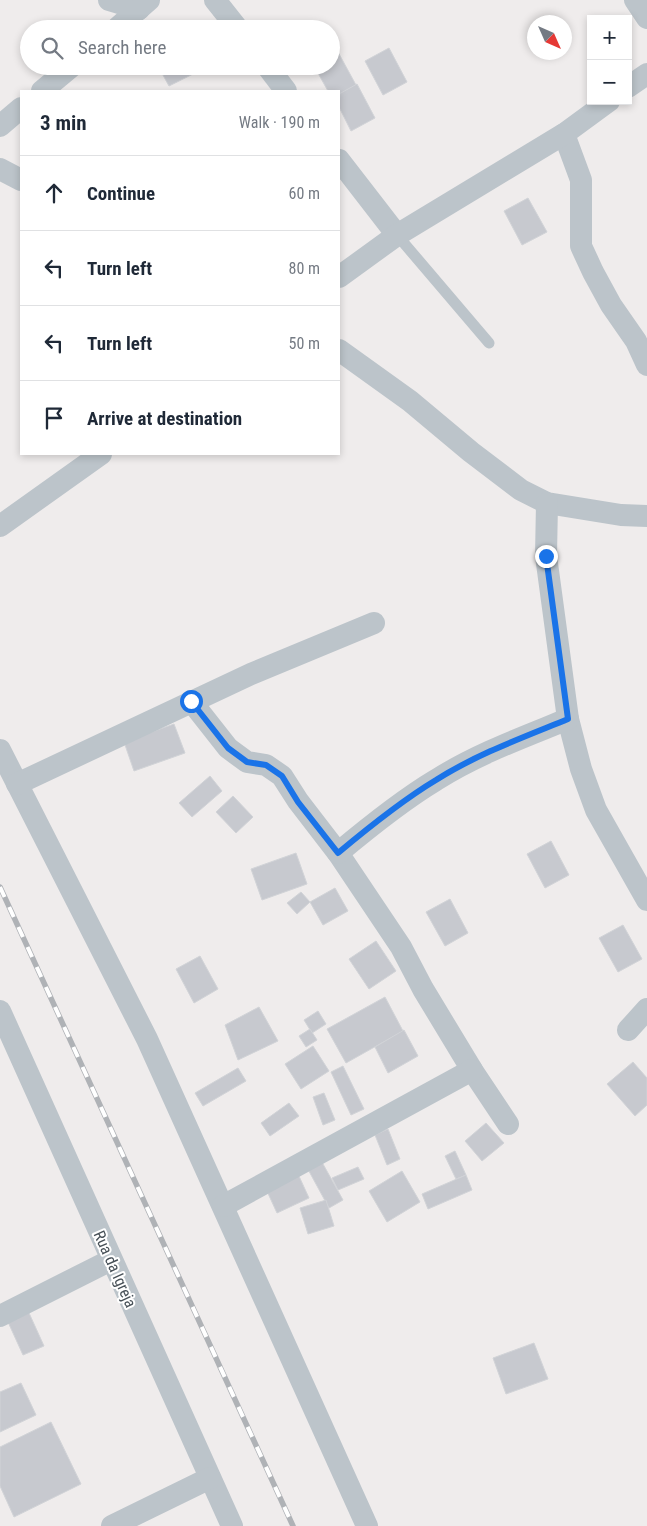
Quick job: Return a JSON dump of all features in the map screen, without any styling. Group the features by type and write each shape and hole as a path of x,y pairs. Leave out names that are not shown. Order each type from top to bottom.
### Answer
{"street":[{"path":"109,0 144,4"},
{"path":"216,0 231,20"},
{"path":"634,0 647,18"},
{"path":"126,20 144,4"},
{"path":"632,85 647,74"},
{"path":"43,90 61,75"},
{"path":"274,75 285,90"},
{"path":"340,276 397,235 564,134 604,105"},
{"path":"0,126 20,109"},
{"path":"564,134 581,180 581,246 611,305 636,341 647,365"},
{"path":"340,161 397,235"},
{"path":"0,169 20,179"},
{"path":"340,351 410,401 471,452 521,490 547,503 621,515 647,516"},
{"path":"0,526 100,455"},
{"path":"547,503 546,556 568,719 581,769 596,810 647,900"},
{"path":"18,784 191,701 374,623"},
{"path":"191,701 228,748 247,762 266,765 282,776 298,802 338,853 401,947 423,989 472,1070 508,1124"},
{"path":"338,853 384,816 437,779 492,750 568,719"},
{"path":"0,750 147,1039 367,1526"},
{"path":"628,1030 647,1009"},
{"name":"Rua da Igreja","path":"0,1011 9,1056 111,1260 232,1526"},
{"path":"223,1206 472,1070"},
{"path":"0,1316 111,1260"},
{"path":"112,1526 210,1478"}],"lane":[{"path":"397,235 489,343"}],"building":[{"path":"389,48 407,82 383,95 365,61"},
{"path":"340,56 356,85 340,94 340,90 327,90 319,75 340,75"},
{"path":"163,75 191,75 169,86"},
{"path":"357,84 375,118 351,131 340,109 340,93"},
{"path":"528,198 547,232 522,245 504,211"},
{"path":"174,724 185,753 134,771 124,742"},
{"path":"210,776 222,791 192,817 179,803"},
{"path":"233,796 253,817 236,833 216,812"},
{"path":"551,841 569,875 545,888 527,854"},
{"path":"296,853 307,884 262,900 251,869"},
{"path":"335,888 348,911 323,925 310,902"},
{"path":"301,892 310,902 297,914 287,903"},
{"path":"450,899 468,933 445,946 426,912"},
{"path":"623,925 642,959 618,972 599,938"},
{"path":"376,941 396,971 369,989 349,959"},
{"path":"200,956 218,989 194,1003 176,969"},
{"path":"385,997 403,1031 346,1063 327,1029"},
{"path":"259,1007 278,1041 238,1060 225,1025"},
{"path":"318,1011 326,1024 312,1033 304,1020"},
{"path":"310,1029 317,1040 306,1047 299,1036"},
{"path":"404,1030 418,1056 388,1073 375,1047"},
{"path":"313,1046 329,1071 301,1089 285,1064"},
{"path":"633,1062 647,1078 647,1105 635,1116 607,1084"},
{"path":"343,1066 364,1109 351,1115 331,1072"},
{"path":"238,1068 246,1081 203,1106 195,1093"},
{"path":"324,1093 335,1120 323,1125 313,1097"},
{"path":"289,1103 299,1116 270,1136 261,1123"},
{"path":"486,1123 504,1143 482,1161 465,1141"},
{"path":"388,1129 400,1159 387,1165 375,1135"},
{"path":"455,1151 466,1175 456,1179 445,1156"},
{"path":"318,1155 343,1200 329,1208 304,1162"},
{"path":"358,1167 364,1179 338,1190 332,1178"},
{"path":"402,1171 420,1202 387,1222 369,1191"},
{"path":"298,1174 309,1198 277,1213 266,1189"},
{"path":"466,1175 472,1190 428,1209 422,1194"},
{"path":"326,1200 334,1226 308,1234 300,1208"},
{"path":"29,1313 44,1346 23,1355 8,1322"},
{"path":"534,1343 548,1379 506,1394 493,1358"},
{"path":"21,1383 36,1415 0,1432 0,1392"},
{"path":"51,1422 81,1484 14,1517 0,1486 0,1447"}],"railway":[{"path":"0,887 293,1526"}],"route":[{"path":"191,701 228,748 247,762 266,765 282,776 298,802 338,853 384,816 437,779 492,750 568,719 552,613 546,556"}]}
